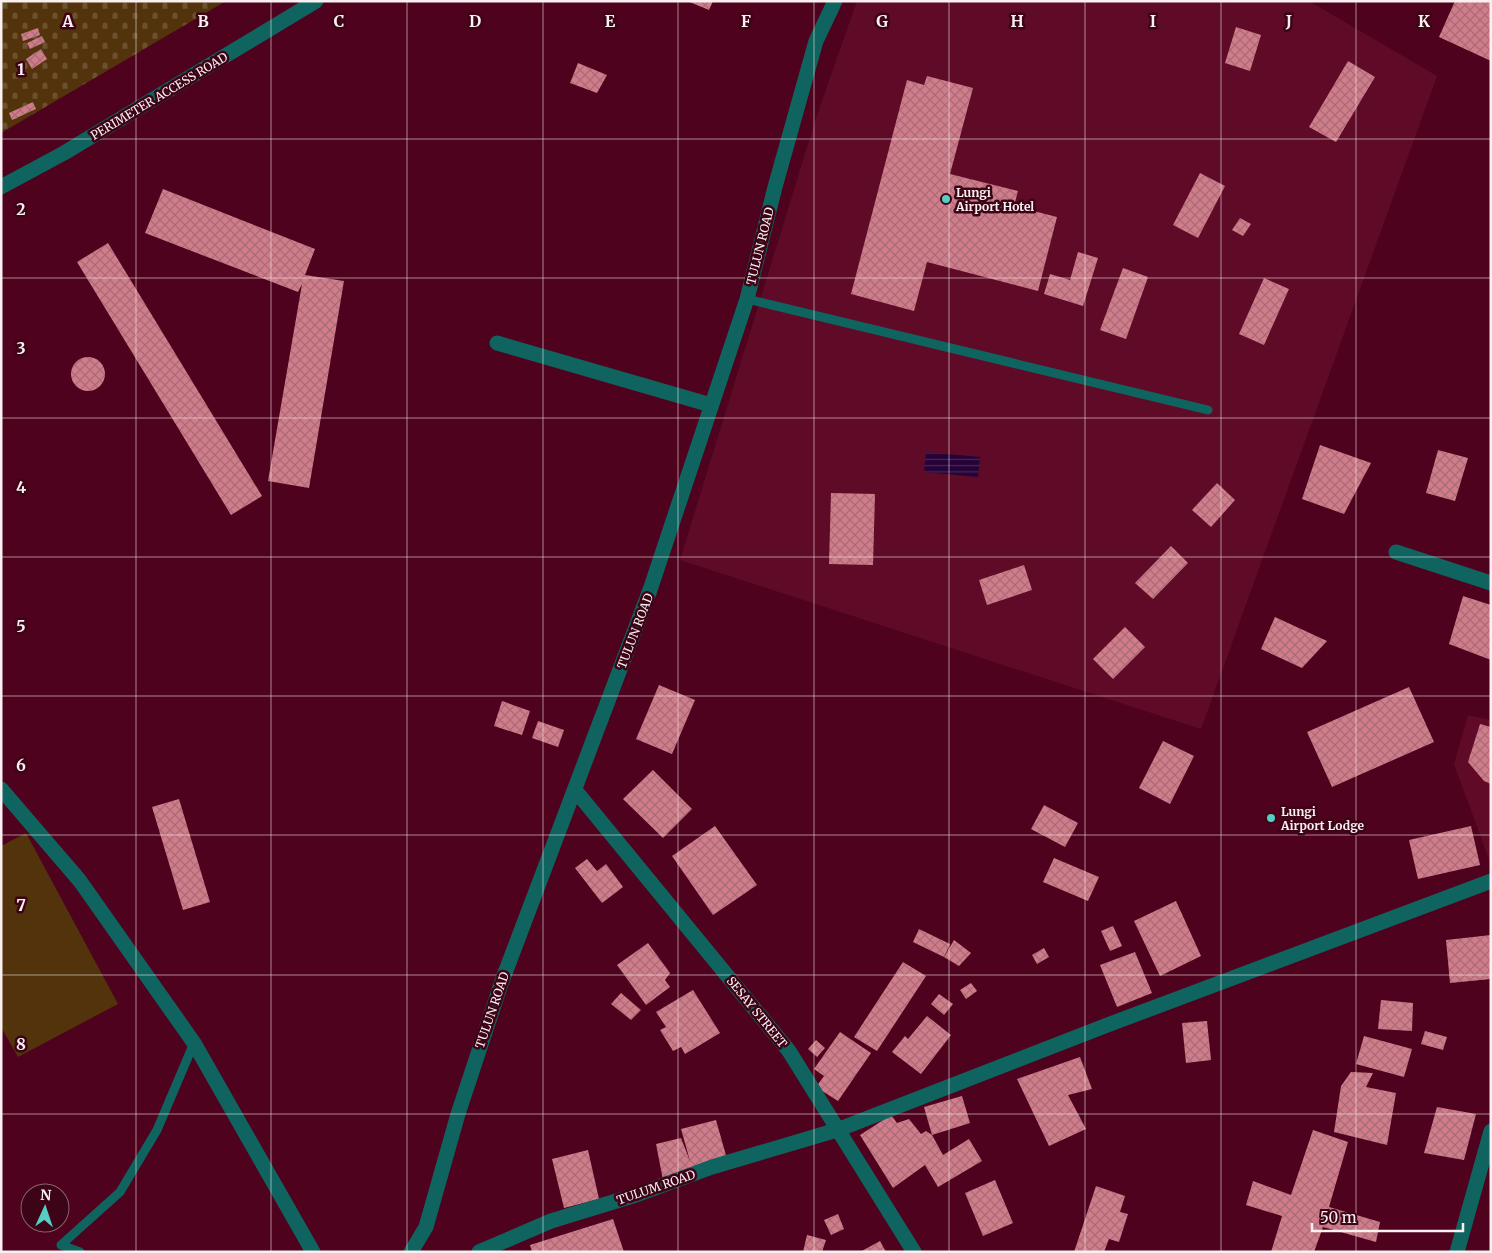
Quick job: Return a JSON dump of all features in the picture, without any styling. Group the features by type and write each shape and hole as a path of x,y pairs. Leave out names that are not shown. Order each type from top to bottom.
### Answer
{"street":[{"name":"PERIMETER ACCESS ROAD","path":"1,187 64,153 316,1"},
{"name":"TULUN ROAD","path":"412,1252 426,1226 458,1114 502,981 650,590 747,299 775,187 816,41 835,1"},
{"path":"497,343 711,405"},
{"path":"1396,552 1491,583"},
{"path":"1,789 80,881 194,1043 313,1252"},
{"name":"SESAY STREET","path":"575,790 789,1051 914,1252"},
{"name":"TULUM ROAD","path":"479,1252 552,1221 636,1195 712,1167 837,1130 1110,1024 1491,881"},
{"path":"1460,1251 1491,1131"}],"lane":[{"path":"747,299 1208,410"},
{"path":"80,1252 61,1245 120,1192 157,1130 194,1043"}],"shaded area":[{"path":"857,1 1309,1 1437,76 1201,729 680,560 817,115"},
{"path":"926,452 980,457 978,477 924,472"},
{"path":"1468,715 1491,720 1491,865 1454,764"}],"green space":[{"path":"1,1 226,1 1,133"},
{"path":"26,833 118,1004 18,1057 1,1027 1,846"}],"building":[{"path":"687,1 713,1 709,10"},
{"path":"1455,1 1491,1 1491,61 1439,37"},
{"path":"1236,27 1261,35 1250,71 1225,63"},
{"path":"38,28 40,35 23,41 21,34"},
{"path":"42,36 45,42 30,49 27,43"},
{"path":"41,49 47,59 32,69 26,59"},
{"path":"1348,61 1375,77 1336,142 1309,127"},
{"path":"578,63 607,75 597,93 570,83"},
{"name":"Lungi Airport Hotel","path":"927,76 973,88 950,174 1018,191 1014,206 1057,217 1038,291 927,262 914,311 851,294 907,80 924,85"},
{"path":"33,102 36,109 12,120 9,113"},
{"path":"1200,173 1225,186 1198,238 1173,225"},
{"path":"163,189 315,249 305,275 344,281 309,488 268,481 302,284 298,292 145,233"},
{"path":"1240,218 1251,224 1243,236 1232,230"},
{"path":"108,243 262,496 231,515 77,262"},
{"path":"1078,252 1098,258 1083,306 1044,294 1050,274 1070,280"},
{"path":"1123,268 1148,277 1126,339 1100,330"},
{"path":"1264,278 1289,289 1264,345 1239,334"},
{"path":"88,357 100,362 105,374 100,386 88,391 76,386 71,374 76,362"},
{"path":"1320,445 1371,463 1344,514 1302,499"},
{"path":"1438,450 1468,458 1455,501 1426,493"},
{"path":"1217,483 1235,500 1211,527 1192,510"},
{"path":"831,493 875,494 873,565 829,564"},
{"path":"1171,546 1188,563 1153,599 1135,583"},
{"path":"1024,565 1032,590 987,605 979,580"},
{"path":"1463,596 1491,605 1491,660 1449,644"},
{"path":"1275,617 1327,641 1302,668 1261,649"},
{"path":"1125,627 1145,647 1113,679 1093,659"},
{"path":"659,685 695,700 672,754 636,739"},
{"path":"1409,687 1434,742 1332,787 1307,732"},
{"path":"502,701 530,711 522,735 494,726"},
{"path":"538,721 564,730 558,747 532,738"},
{"path":"1480,724 1491,727 1491,784 1484,781 1468,762"},
{"path":"1163,741 1194,756 1170,804 1139,788"},
{"path":"653,770 692,809 663,838 623,799"},
{"path":"179,799 210,902 183,910 152,807"},
{"path":"1044,805 1078,823 1065,847 1031,829"},
{"path":"715,826 757,885 713,915 672,856"},
{"path":"1471,826 1480,865 1418,879 1409,840"},
{"path":"1054,858 1099,877 1088,901 1043,882"},
{"path":"587,859 597,871 606,864 623,887 602,903 575,868"},
{"path":"1176,901 1201,956 1160,976 1134,921"},
{"path":"1113,926 1122,946 1110,951 1101,931"},
{"path":"919,929 950,944 944,957 913,942"},
{"path":"1491,935 1491,979 1450,983 1446,940"},
{"path":"954,940 971,953 959,966 944,957"},
{"path":"648,943 670,973 665,980 670,987 646,1005 617,965"},
{"path":"1044,948 1049,957 1037,964 1032,955"},
{"path":"1135,952 1152,993 1117,1007 1100,965"},
{"path":"903,962 926,976 877,1051 854,1037"},
{"path":"971,983 977,991 966,999 960,990"},
{"path":"693,990 720,1033 685,1054 681,1047 673,1051 660,1030 666,1027 656,1012"},
{"path":"621,993 641,1010 631,1020 611,1004"},
{"path":"939,994 953,1004 944,1015 931,1004"},
{"path":"1381,1000 1413,1003 1412,1031 1378,1029"},
{"path":"927,1016 951,1035 921,1074 892,1052 905,1036 908,1039"},
{"path":"1207,1021 1211,1060 1186,1063 1182,1023"},
{"path":"1425,1031 1447,1037 1443,1050 1421,1044"},
{"path":"840,1032 871,1053 838,1101 816,1087 824,1076 814,1069"},
{"path":"1364,1036 1412,1049 1404,1077 1356,1064"},
{"path":"816,1040 825,1048 817,1057 808,1049"},
{"path":"1080,1057 1092,1089 1068,1095 1086,1129 1049,1146 1017,1079"},
{"path":"1351,1072 1373,1073 1366,1087 1396,1093 1387,1145 1334,1132 1341,1086"},
{"path":"962,1096 970,1123 932,1135 924,1107"},
{"path":"1437,1107 1476,1114 1464,1160 1424,1153"},
{"path":"891,1115 897,1123 909,1119 921,1134 926,1131 932,1135 943,1155 969,1139 982,1161 938,1187 925,1165 893,1188 860,1135"},
{"path":"716,1120 727,1159 663,1180 656,1144 681,1138 690,1161 681,1129"},
{"path":"1313,1130 1348,1142 1329,1207 1380,1222 1376,1242 1323,1227 1314,1252 1271,1252 1282,1216 1246,1205 1253,1181 1291,1195"},
{"path":"588,1150 599,1199 564,1208 552,1159"},
{"path":"995,1180 1013,1223 983,1236 965,1193"},
{"path":"1096,1186 1125,1196 1120,1212 1128,1214 1119,1242 1109,1239 1104,1252 1074,1252"},
{"path":"838,1214 844,1229 831,1235 824,1220"},
{"path":"613,1219 624,1252 532,1252 530,1245"},
{"path":"807,1235 826,1240 822,1252 803,1252"},
{"path":"880,1241 886,1252 860,1252"}],"place":[{"name":"Lungi Airport Hotel","path":"946,199"},
{"name":"Lungi Airport Lodge","path":"1271,818"}]}
